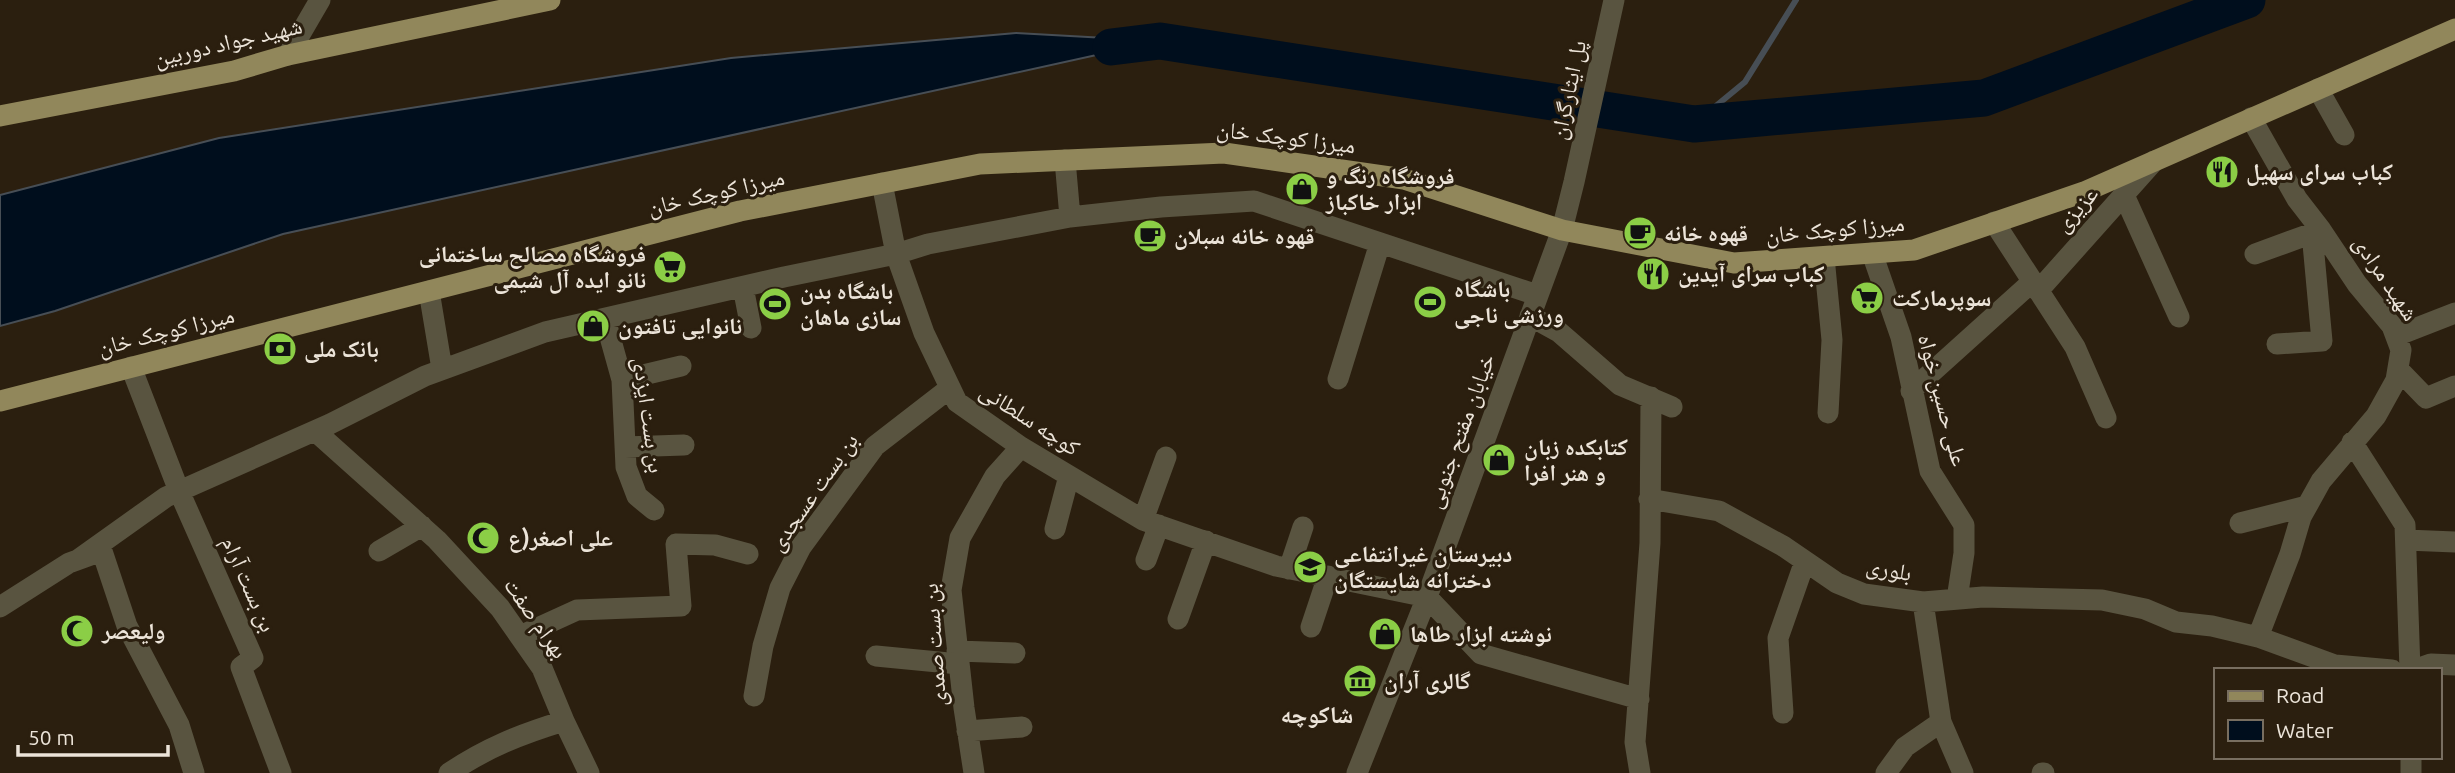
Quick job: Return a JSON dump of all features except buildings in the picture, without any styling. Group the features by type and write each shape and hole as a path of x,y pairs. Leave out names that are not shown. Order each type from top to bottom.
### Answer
{"main road":[{"name":"شهید جواد دوربین","path":"0,116 234,71 288,55 550,0"},
{"name":"میرزا کوچک خان","path":"0,401 740,211 980,163 1224,153 1404,178 1562,230 1734,263 1914,250 2084,191 2455,29"}],"street":[{"path":"288,55 320,0"},
{"name":"پل ایثارگران","path":"1574,182 1613,5"},
{"path":"2318,89 2344,135"},
{"name":"شهید مرادی","path":"2251,118 2317,231 2392,326 2401,350 2396,380 2376,416 2321,481 2301,517 2290,554 2258,637"},
{"path":"1065,160 1070,217"},
{"name":"عزیزی","path":"1911,391 2035,287 2154,161"},
{"name":"خیابان مفتح جنوبی","path":"1357,773 1427,597 1562,230 1574,182"},
{"name":"کوچه سلطانی","path":"882,183 896,254 924,334 957,402 1021,447 1151,522 1289,569 1427,597"},
{"path":"2124,195 2179,317"},
{"path":"79,559 166,497 315,431 442,369 545,332 896,254 928,244 1070,217 1254,201 1536,295"},
{"path":"1994,222 2075,347 2106,418"},
{"path":"2255,254 2317,231 2322,341 2277,344"},
{"path":"1338,379 1380,243"},
{"name":"علی حسین خواه","path":"1872,253 1900,337 1930,471 1964,525 1964,553 1957,599"},
{"path":"1824,257 1832,340 1828,413"},
{"path":"743,287 751,328"},
{"path":"429,291 442,369"},
{"path":"2396,336 2455,313"},
{"path":"1530,316 1559,332 1620,385 1672,407"},
{"name":"بن بست ایزدی","path":"605,319 622,380 626,417 626,467 637,496 654,510"},
{"path":"622,380 681,366"},
{"path":"131,367 179,491"},
{"path":"2398,369 2426,398 2455,386"},
{"name":"بن بست عسجدی","path":"754,696 763,646 780,588 802,547 875,446 950,388"},
{"path":"1640,773 1635,742 1650,543 1651,397"},
{"name":"بهرام صفت","path":"315,431 422,526 470,573 500,608 542,668 589,773"},
{"path":"2353,442 2405,525 2412,668"},
{"path":"625,447 684,445"},
{"name":"بن بست صمدی","path":"974,773 951,590 960,538 995,476 1021,447"},
{"path":"1146,560 1151,522 1166,457"},
{"path":"1055,529 1069,476"},
{"name":"بن بست آرام","path":"179,491 253,658 241,667 281,773"},
{"name":"بلوری","path":"1649,499 1719,511 1783,546 1837,583 1864,594 1923,602 1941,722 1963,773"},
{"path":"2240,523 2307,506"},
{"path":"380,551 422,526"},
{"path":"1289,569 1303,527"},
{"path":"2406,540 2455,542"},
{"path":"1178,619 1206,541"},
{"path":"520,636 577,610 681,606 676,544 715,545 748,554"},
{"path":"0,607 69,563 102,551 127,626 179,725 194,773"},
{"path":"1783,713 1779,638 1805,561"},
{"path":"1311,627 1328,576"},
{"path":"1427,597 1481,654 1639,699"},
{"path":"1923,602 1983,597 2102,600 2145,608 2176,622 2212,626 2258,637 2335,665 2369,668"},
{"path":"876,656 958,657 1015,653"},
{"path":"2418,668 2431,664 2455,665"},
{"path":"449,773 478,753 524,733 564,721"},
{"path":"1886,773 1905,747 1941,722"},
{"path":"967,731 1022,727"}],"water":[{"path":"1016,33 1160,41 283,234 55,311 0,326 0,195 219,138 731,58"}],"waterway":[{"path":"1694,124 1745,82 1796,0"},
{"path":"1111,47 1160,41 1694,124 1984,98 2247,0"}],"place":[{"name":"کباب سرای سهیل","path":"2222,172"},
{"name":"فروشگاه رنگ و ابزار خاکباز","path":"1302,189"},
{"name":"قهوه خانه","path":"1640,233"},
{"name":"قهوه خانه سبلان","path":"1150,236"},
{"name":"فروشگاه مصالح ساختمانی نانو ایده آل شیمی","path":"670,267"},
{"name":"کباب سرای آیدین","path":"1653,274"},
{"name":"سوپرمارکت","path":"1867,298"},
{"name":"باشگاه ورزشی ناجی","path":"1430,302"},
{"name":"باشگاه بدن سازی ماهان","path":"775,304"},
{"name":"نانوایی تافتون","path":"593,326"},
{"name":"بانک ملی","path":"280,349"},
{"name":"کتابکده زبان و هنر افرا","path":"1499,460"},
{"name":"علی اصغر(ع","path":"483,538"},
{"name":"دبیرستان غیرانتفاعی دخترانه شایستگان","path":"1310,567"},
{"name":"ولیعصر","path":"77,631"},
{"name":"نوشته ابزار طاها","path":"1385,634"},
{"name":"گالری آران","path":"1360,681"}],"district":[{"name":"شاکوچه","path":"1317,715"}]}
